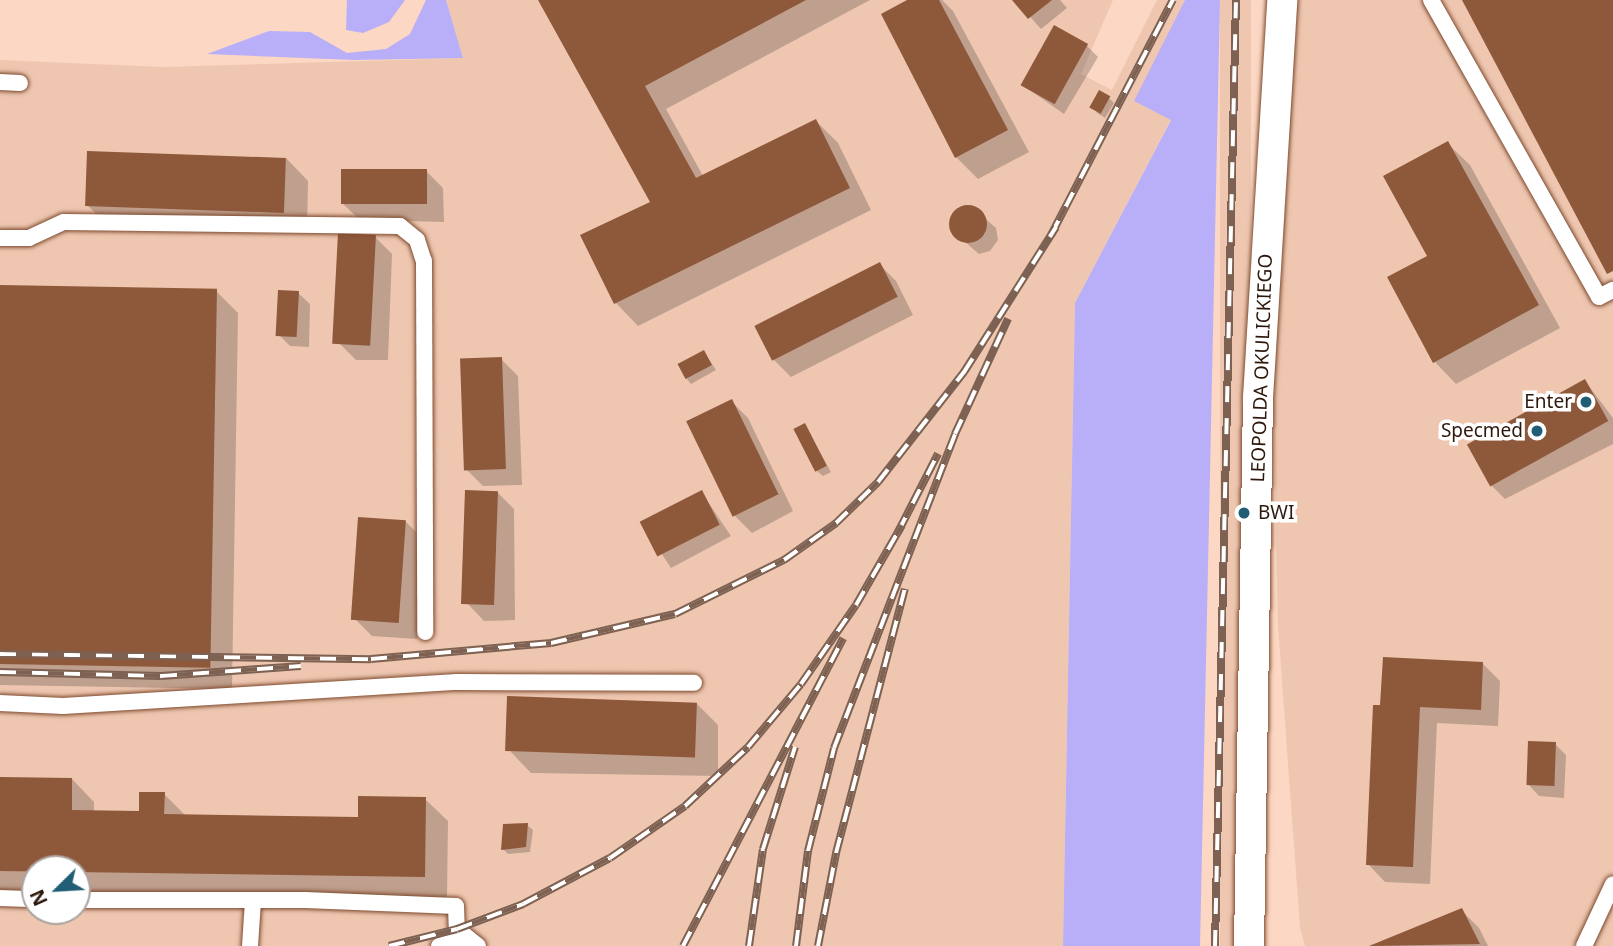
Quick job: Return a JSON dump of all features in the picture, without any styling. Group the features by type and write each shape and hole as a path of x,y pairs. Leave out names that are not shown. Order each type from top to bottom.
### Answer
{"street":[{"name":"LEOPOLDA OKULICKIEGO","path":"1249,946 1258,398 1282,0"}],"lane":[{"path":"1431,0 1599,297 1613,290"},
{"path":"0,82 20,83"},
{"path":"0,238 29,238 64,222 400,226 417,240 424,261 425,632"},
{"path":"0,703 63,706 457,682 694,683"},
{"path":"1584,946 1613,884"},
{"path":"0,898 21,899"},
{"path":"91,900 456,906 457,929 463,937 478,946"},
{"path":"250,946 253,901"},
{"path":"439,946 463,937"}],"shaded area":[{"path":"347,0 405,0 389,22 363,33 346,30"},
{"path":"426,0 446,0 463,58 355,60 207,54 269,31 310,32 347,53 386,49 410,34"},
{"path":"446,0 1113,0 1081,74 1112,90 1157,0 1185,0 1180,14 1171,119 1075,303 1063,946 0,946 0,60 164,67 463,58"},
{"path":"1185,0 1220,0 1200,946 1063,946 1075,303 1171,120 1134,101"},
{"path":"1220,0 1251,0 1251,946 1220,946"},
{"path":"1290,0 1613,0 1613,946 1305,946 1300,928 1278,626 1273,387"}],"building":[{"path":"538,0 806,0 645,86 696,178 816,119 850,188 614,304 580,235 650,202"},
{"path":"907,0 939,0 1008,130 955,158 881,14"},
{"path":"1012,0 1052,0 1028,19"},
{"path":"1462,0 1613,0 1613,271 1607,274"},
{"path":"1054,25 1088,44 1055,104 1021,85"},
{"path":"1099,90 1110,96 1101,114 1089,107"},
{"path":"1448,141 1539,305 1433,363 1387,277 1427,256 1383,176"},
{"path":"87,151 286,158 284,213 85,206"},
{"path":"341,169 427,169 427,204 341,204"},
{"path":"968,205 982,210 987,224 982,238 968,243 954,238 949,224 954,210"},
{"path":"338,233 376,235 370,346 332,344"},
{"path":"880,262 898,297 772,361 754,326"},
{"path":"0,285 217,289 210,668 0,664"},
{"path":"278,290 299,291 297,337 276,336"},
{"path":"704,350 712,365 685,379 678,364"},
{"path":"502,357 506,469 464,470 460,358"},
{"name":"Specmed","path":"1585,379 1608,421 1490,486 1467,444"},
{"path":"732,399 778,494 733,517 686,421"},
{"path":"805,423 827,466 815,472 793,429"},
{"path":"465,490 498,491 494,605 461,604"},
{"path":"702,490 720,525 657,557 640,522"},
{"path":"358,517 406,520 399,623 351,620"},
{"path":"1383,657 1483,662 1481,710 1420,707 1413,867 1366,865 1373,705 1380,705"},
{"path":"507,696 697,703 695,758 505,751"},
{"path":"1528,741 1556,742 1554,786 1526,785"},
{"path":"0,777 72,778 72,810 139,811 139,792 165,792 164,814 358,817 358,796 426,797 425,877 91,872 91,855 21,855 21,871 0,871"},
{"path":"528,823 526,847 501,850 503,824"},
{"path":"1462,908 1480,944 1369,946"}],"railway":[{"path":"1051,235 1173,0"},
{"path":"1215,946 1236,0"},
{"path":"0,654 371,659 551,643 675,614 784,560 836,523 878,482 964,372 1056,227"},
{"path":"796,946 808,851 834,748 955,434 1008,319"},
{"path":"898,532 938,454"},
{"path":"389,946 457,929 523,904 610,858 685,806 748,747 801,684 856,605 902,525"},
{"path":"818,946 836,853 905,589"},
{"path":"683,946 843,638"},
{"path":"0,672 161,676 301,666"},
{"path":"749,946 763,849 795,747"}],"place":[{"name":"Enter","path":"1586,402"},
{"name":"Specmed","path":"1537,431"},
{"name":"BWI","path":"1244,513"}]}
